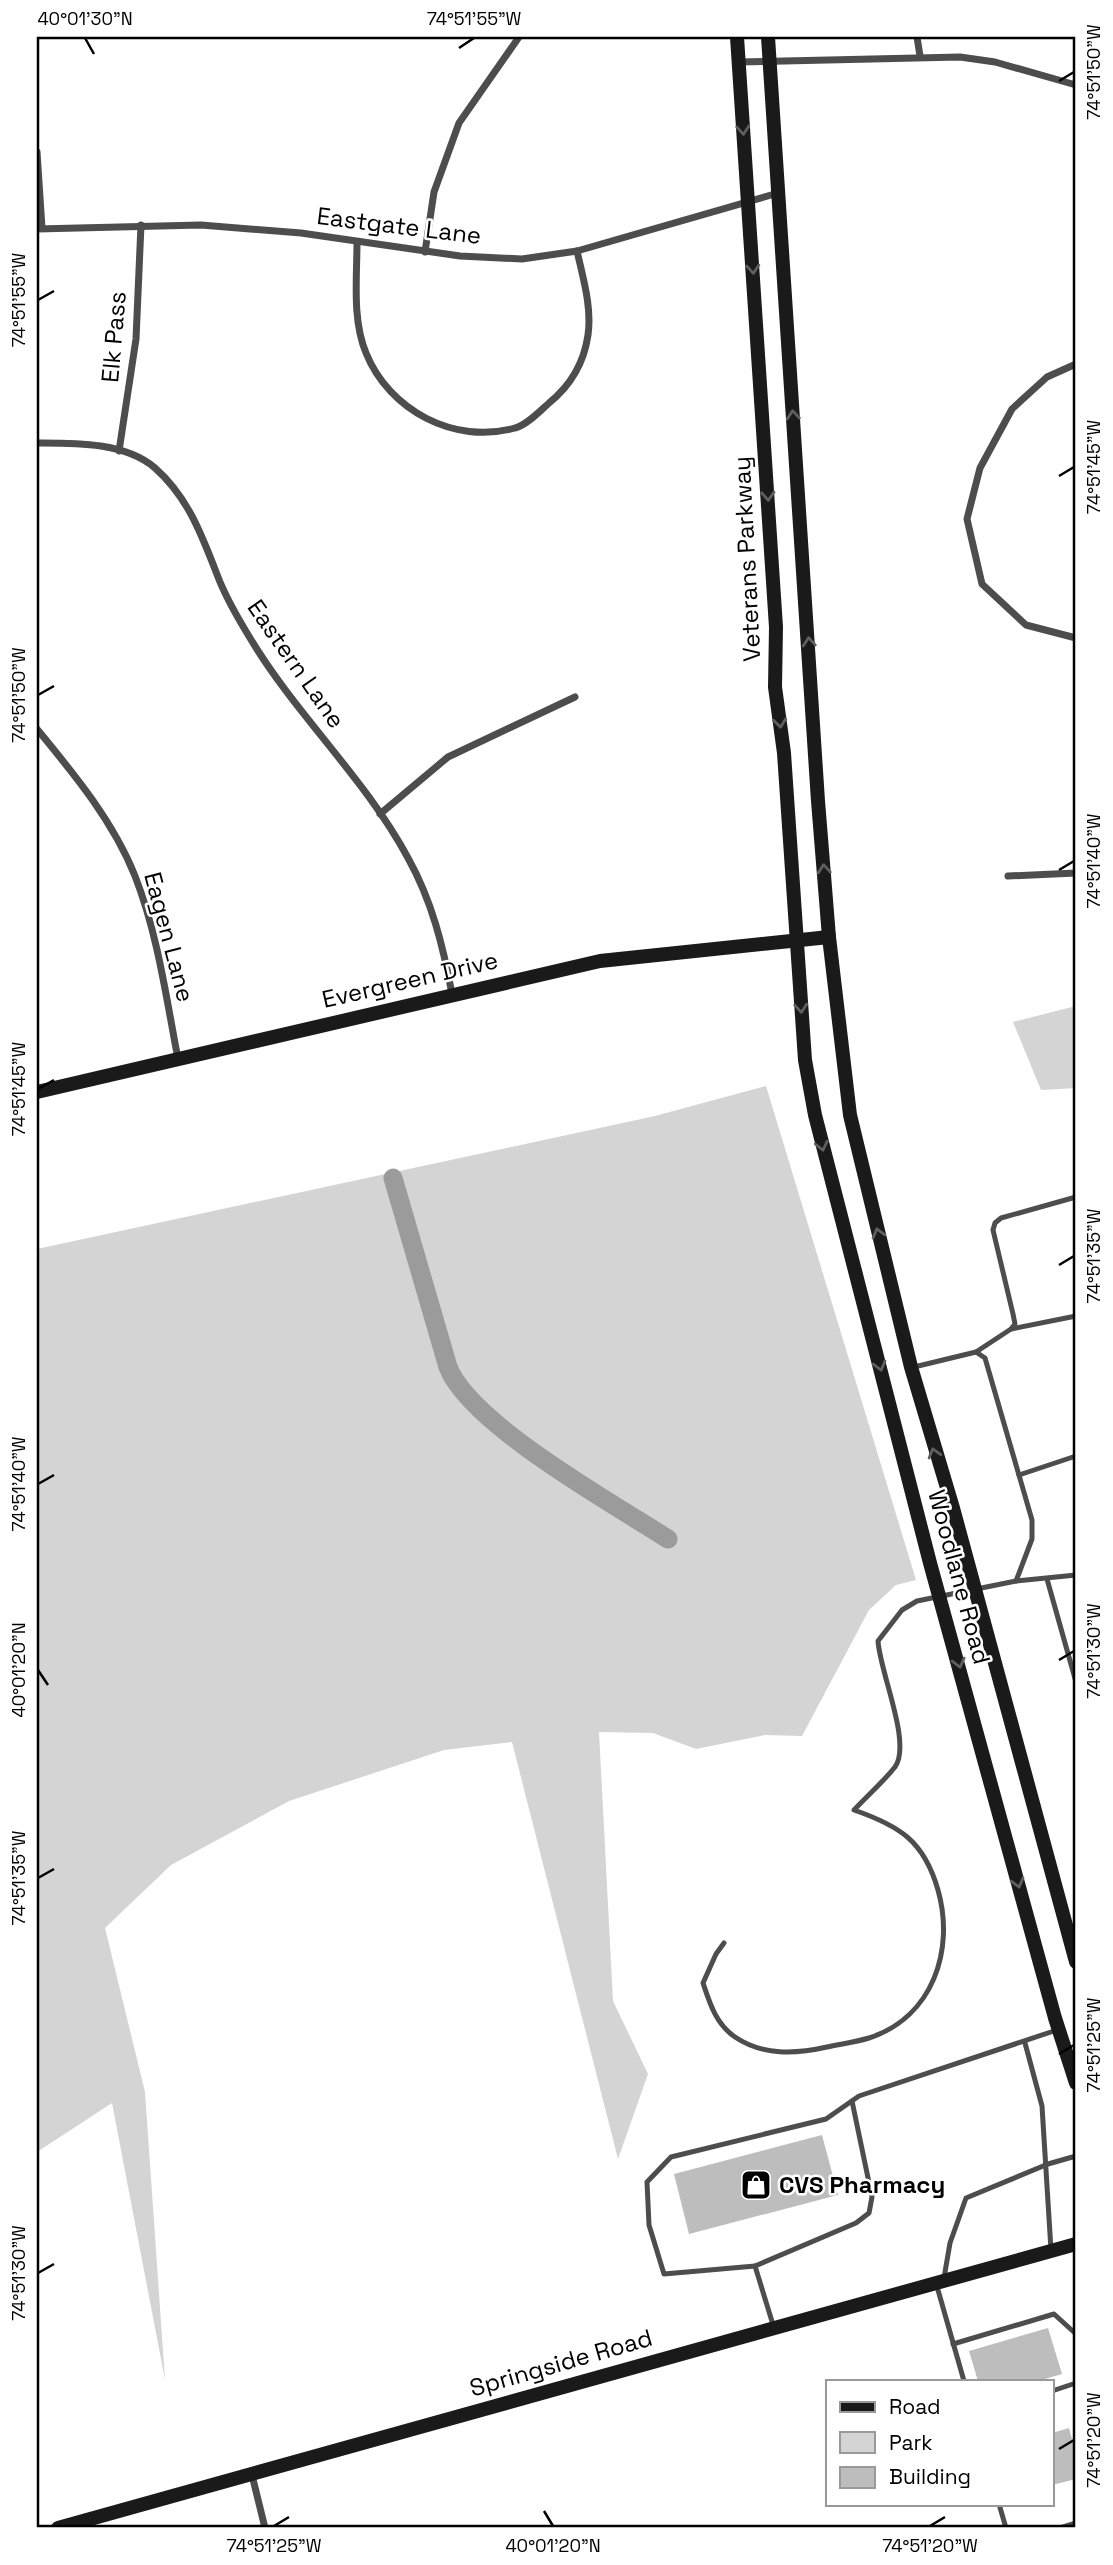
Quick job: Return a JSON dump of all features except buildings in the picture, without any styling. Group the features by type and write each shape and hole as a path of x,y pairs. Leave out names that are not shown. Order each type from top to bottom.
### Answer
{"main road":[{"name":"Veterans Parkway","path":"737,37 776,627 775,687 798,940 800,1001 809,1079"},
{"path":"768,37 829,937"},
{"name":"Evergreen Drive","path":"37,1092 600,961 829,937"},
{"name":"Woodlane Road","path":"829,937 844,1072 863,1176 911,1367 1076,1962"},
{"name":"Woodlane Road","path":"809,1079 841,1221 940,1598 1076,2083"},
{"name":"Springside Road","path":"58,2528 1076,2244"}],"street":[{"path":"425,252 434,192 459,122 519,37"},
{"path":"917,37 920,56"},
{"path":"739,62 810,62 920,56 995,62 1076,85"},
{"path":"37,152 39,228"},
{"name":"Eastgate Lane","path":"39,228 141,225 234,227 425,252 522,258 578,251 780,192"},
{"name":"Elk Pass","path":"119,451 136,339 141,225"},
{"path":"357,242 359,332 376,373 389,391 425,419 470,430 517,428 557,397 571,380 585,348 590,313 578,251"},
{"path":"1076,363 1047,377 1012,409 980,468 967,519 982,584 1026,625 1076,638"},
{"name":"Eastern Lane","path":"37,443 79,444 119,451 152,465 187,505 233,609 265,663 380,814 409,859 440,933 452,994"},
{"path":"380,814 448,757 575,697"},
{"name":"Eagen Lane","path":"37,729 97,806 134,875 158,954 178,1059"},
{"path":"1008,876 1076,873"},
{"path":"252,2475 265,2528"}],"lane":[{"path":"911,1367 976,1352 1011,1329 1015,1324 993,1230 995,1223 1002,1217 1076,1197"},
{"path":"1011,1329 1076,1317"},
{"path":"976,1352 985,1358 1032,1520 1032,1539 1016,1580"},
{"path":"1019,1475 1076,1456"},
{"path":"724,1943 716,1954 704,1983 713,2015 735,2037 769,2052 806,2052 871,2038 897,2024 918,2006 943,1961 943,1907 935,1877 920,1850 898,1828 854,1811 896,1765 902,1743 879,1660 878,1641 902,1610 917,1601 1016,1580 1076,1575"},
{"path":"1047,1579 1076,1682"},
{"path":"852,2101 872,2197 869,2213 856,2223 755,2266 664,2274 649,2225 647,2182 671,2157 826,2119 852,2101 1059,2030"},
{"path":"1025,2043 1042,2106 1048,2164 1051,2250"},
{"path":"964,2380 940,2282 966,2198 1048,2164 1076,2156"},
{"path":"755,2266 774,2328"},
{"path":"953,2344 1054,2314 1076,2334"},
{"path":"1054,2390 1076,2383"},
{"path":"1000,2506 1006,2528"},
{"path":"1060,2528 1076,2524"}],"green space":[{"path":"1076,1006 1076,1088 1041,1090 1013,1022"},
{"path":"766,1086 916,1580 896,1585 869,1610 802,1736 765,1735 696,1749 653,1733 599,1732 613,2001 648,2074 618,2159 512,1742 444,1750 289,1801 171,1865 105,1928 145,2092 165,2380 112,2103 37,2152 37,1249 655,1116"}],"waterway":[{"path":"393,1178 448,1367 462,1389 484,1413 513,1437 580,1484 668,1539"}],"place":[{"name":"CVS Pharmacy","path":"756,2185"}]}
